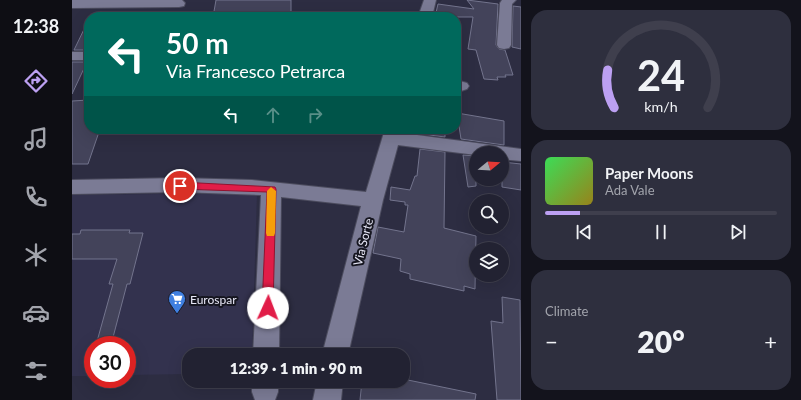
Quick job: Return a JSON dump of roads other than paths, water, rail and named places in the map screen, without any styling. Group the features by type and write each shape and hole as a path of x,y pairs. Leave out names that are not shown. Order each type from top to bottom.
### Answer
{"street":[{"path":"426,12 430,0"},
{"path":"504,45 506,3 510,0"},
{"path":"72,4 180,2 175,12"},
{"path":"72,56 84,56"},
{"path":"393,134 521,155"},
{"name":"Via Sorte","path":"337,348 373,200 393,134"},
{"path":"72,187 180,186 271,189 373,200"},
{"path":"266,348 271,189"},
{"path":"327,400 329,388"}],"place":[{"name":"Eurospar","path":"177,314"}]}
